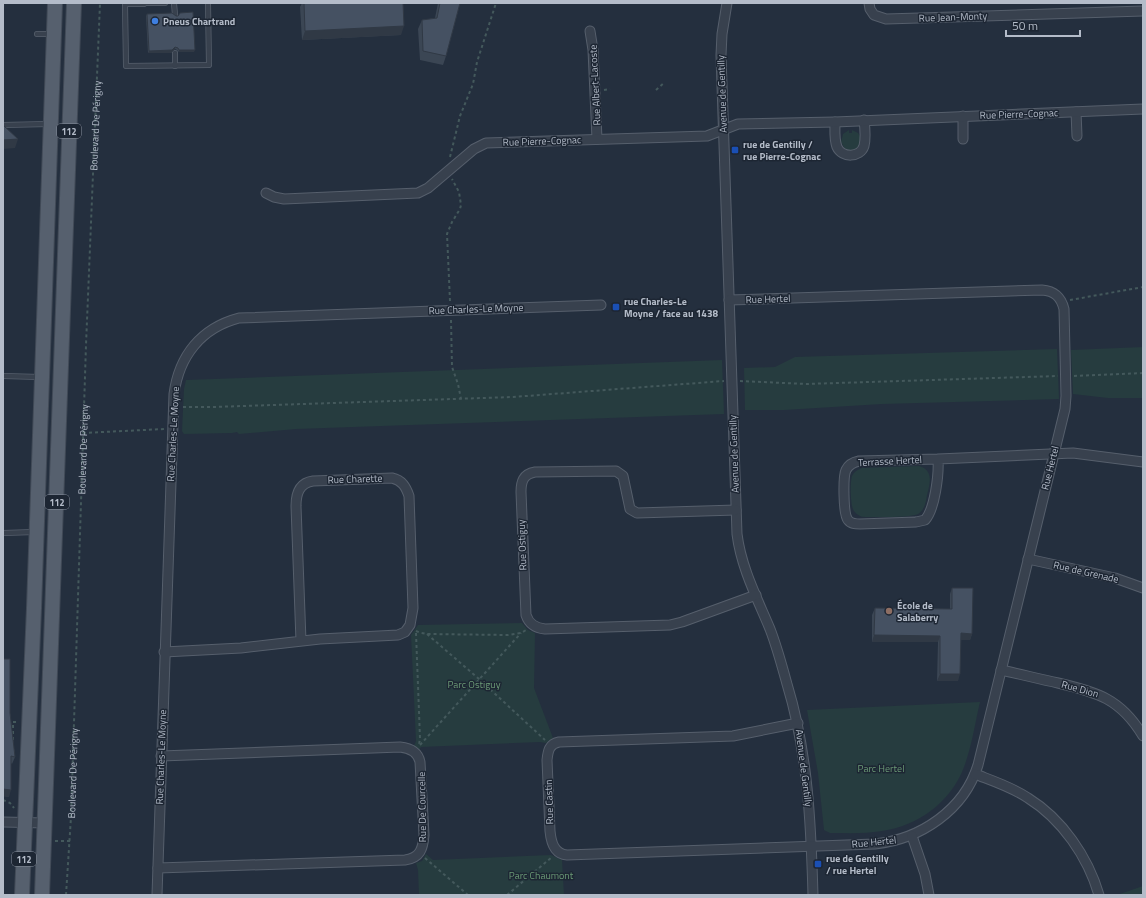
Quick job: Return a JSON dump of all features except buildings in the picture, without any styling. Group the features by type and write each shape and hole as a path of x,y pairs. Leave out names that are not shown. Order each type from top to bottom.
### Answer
{"main road":[{"name":"112","path":"22,895 26,822 55,3"},
{"name":"112","path":"42,895 46,823 74,3"}],"street":[{"name":"Avenue de Gentilly","path":"727,3 721,43 737,534 740,552 776,648 798,723 806,771 813,895"},
{"name":"Rue Jean-Monty","path":"869,3 874,15 881,19 1143,11"},
{"name":"Rue Albert-Lacoste","path":"590,31 593,50 597,139"},
{"name":"Rue Pierre-Cognac","path":"266,193 274,197 284,199 418,193 425,190 474,149 486,143 708,136 724,128 738,124 835,122 1143,109"},
{"path":"1076,112 1077,136"},
{"path":"962,116 963,139"},
{"path":"835,122 835,142 837,147 842,153 851,156 861,151 864,145 864,120"},
{"name":"Rue Hertel","path":"729,300 1042,290 1051,292 1060,299 1064,309 1065,409 975,774 963,795 948,812 912,836 875,844 811,846"},
{"name":"Rue Charles-Le Moyne","path":"157,895 174,387 179,370 185,358 197,342 209,331 227,322 246,317 601,305"},
{"name":"Terrasse Hertel","path":"938,459 938,479 931,510 925,520 916,522 860,524 852,523 848,520 845,510 844,475 851,464 862,460 938,459 1073,453 1143,462"},
{"name":"Rue Ostiguy","path":"736,510 637,513 630,509 624,479 621,474 616,471 543,472 529,474 522,480 520,492 526,615 528,621 532,625 537,628 545,629 670,625 756,595"},
{"name":"Rue Charette","path":"164,652 240,648 301,642 320,639 393,636 401,634 408,629 413,608 409,496 406,487 401,482 392,478 313,480 306,482 300,487 296,499 296,506 301,642"},
{"name":"Rue de Grenade","path":"1028,558 1115,578 1143,588"},
{"name":"Rue Dion","path":"1001,670 1099,694 1125,712 1135,723 1143,736"},
{"path":"551,745 559,742 733,736 798,723"},
{"name":"Rue Castin","path":"551,745 547,760 550,831 551,840 558,852"},
{"path":"161,756 400,747 416,749"},
{"name":"Rue De Courcelle","path":"158,868 405,860 415,858 422,848 424,835 421,767 420,758 416,749"},
{"path":"975,774 1014,790 1029,798 1048,814 1068,835 1085,860 1093,876 1099,895"},
{"path":"3,822 46,823"},
{"path":"912,836 925,874 929,895"},
{"path":"558,852 567,855 811,846"}],"lane":[{"path":"165,3 125,4 126,66 209,65 208,3"},
{"path":"174,3 175,15"},
{"path":"37,34 54,34"},
{"path":"175,52 175,66"},
{"path":"3,125 51,124"},
{"path":"3,376 42,377"},
{"path":"3,533 36,532"}],"path":[{"name":"Boulevard De Périgny","path":"66,895 70,841 83,433 100,3"},
{"path":"451,159 452,148 460,116 473,84 477,62 496,3"},
{"path":"656,90 665,82"},
{"path":"450,304 448,230 461,205 459,192 452,179"},
{"path":"1067,300 1143,287"},
{"path":"450,318 452,368 458,384 461,399"},
{"path":"1072,376 1143,373"},
{"path":"742,381 806,384 1058,376"},
{"path":"183,407 461,399 562,394 722,382"},
{"path":"83,433 162,429"},
{"path":"416,749 521,633 527,629"},
{"path":"416,749 420,738 416,630 421,634 508,635 521,633"},
{"path":"426,634 479,679 551,745"},
{"path":"13,742 13,722 18,722"},
{"path":"3,800 10,803"},
{"path":"54,841 70,841"},
{"path":"507,895 558,852"},
{"path":"419,854 468,895"}],"green space":[{"path":"849,130 849,133 852,133 852,130 858,133 861,138 860,146 853,151 845,149 841,142 843,134"},
{"path":"1143,347 1143,398 1108,398 1073,394 1071,350"},
{"path":"1057,349 1059,399 882,404 784,410 745,410 744,368 775,367 795,357"},
{"path":"722,360 724,414 296,429 239,434 237,432 184,434 182,431 184,389 186,380"},
{"path":"919,466 927,471 930,482 925,505 918,514 901,517 862,517 856,514 851,499 851,483 852,476 857,470 862,468"},
{"name":"Parc Ostiguy","path":"522,623 528,630 535,633 534,688 553,738 546,743 421,747 419,750 414,746 416,741 411,635 418,625"},
{"name":"Parc Hertel","path":"980,702 964,767 951,791 932,810 908,824 882,831 863,833 830,833 824,830 818,773 807,710"},
{"name":"Parc Chaumont","path":"426,854 433,860 551,855 562,860 564,895 419,895 418,870 416,863 422,861"},
{"path":"1143,886 1143,895 1117,895"}],"place":[{"name":"Pneus Chartrand","path":"155,21"},
{"name":"rue de Gentilly / rue Pierre-Cognac","path":"735,150"},
{"name":"rue Charles-Le Moyne / face au 1438","path":"616,307"},
{"name":"École de Salaberry","path":"889,611"},
{"name":"rue de Gentilly / rue Hertel","path":"818,864"}]}
